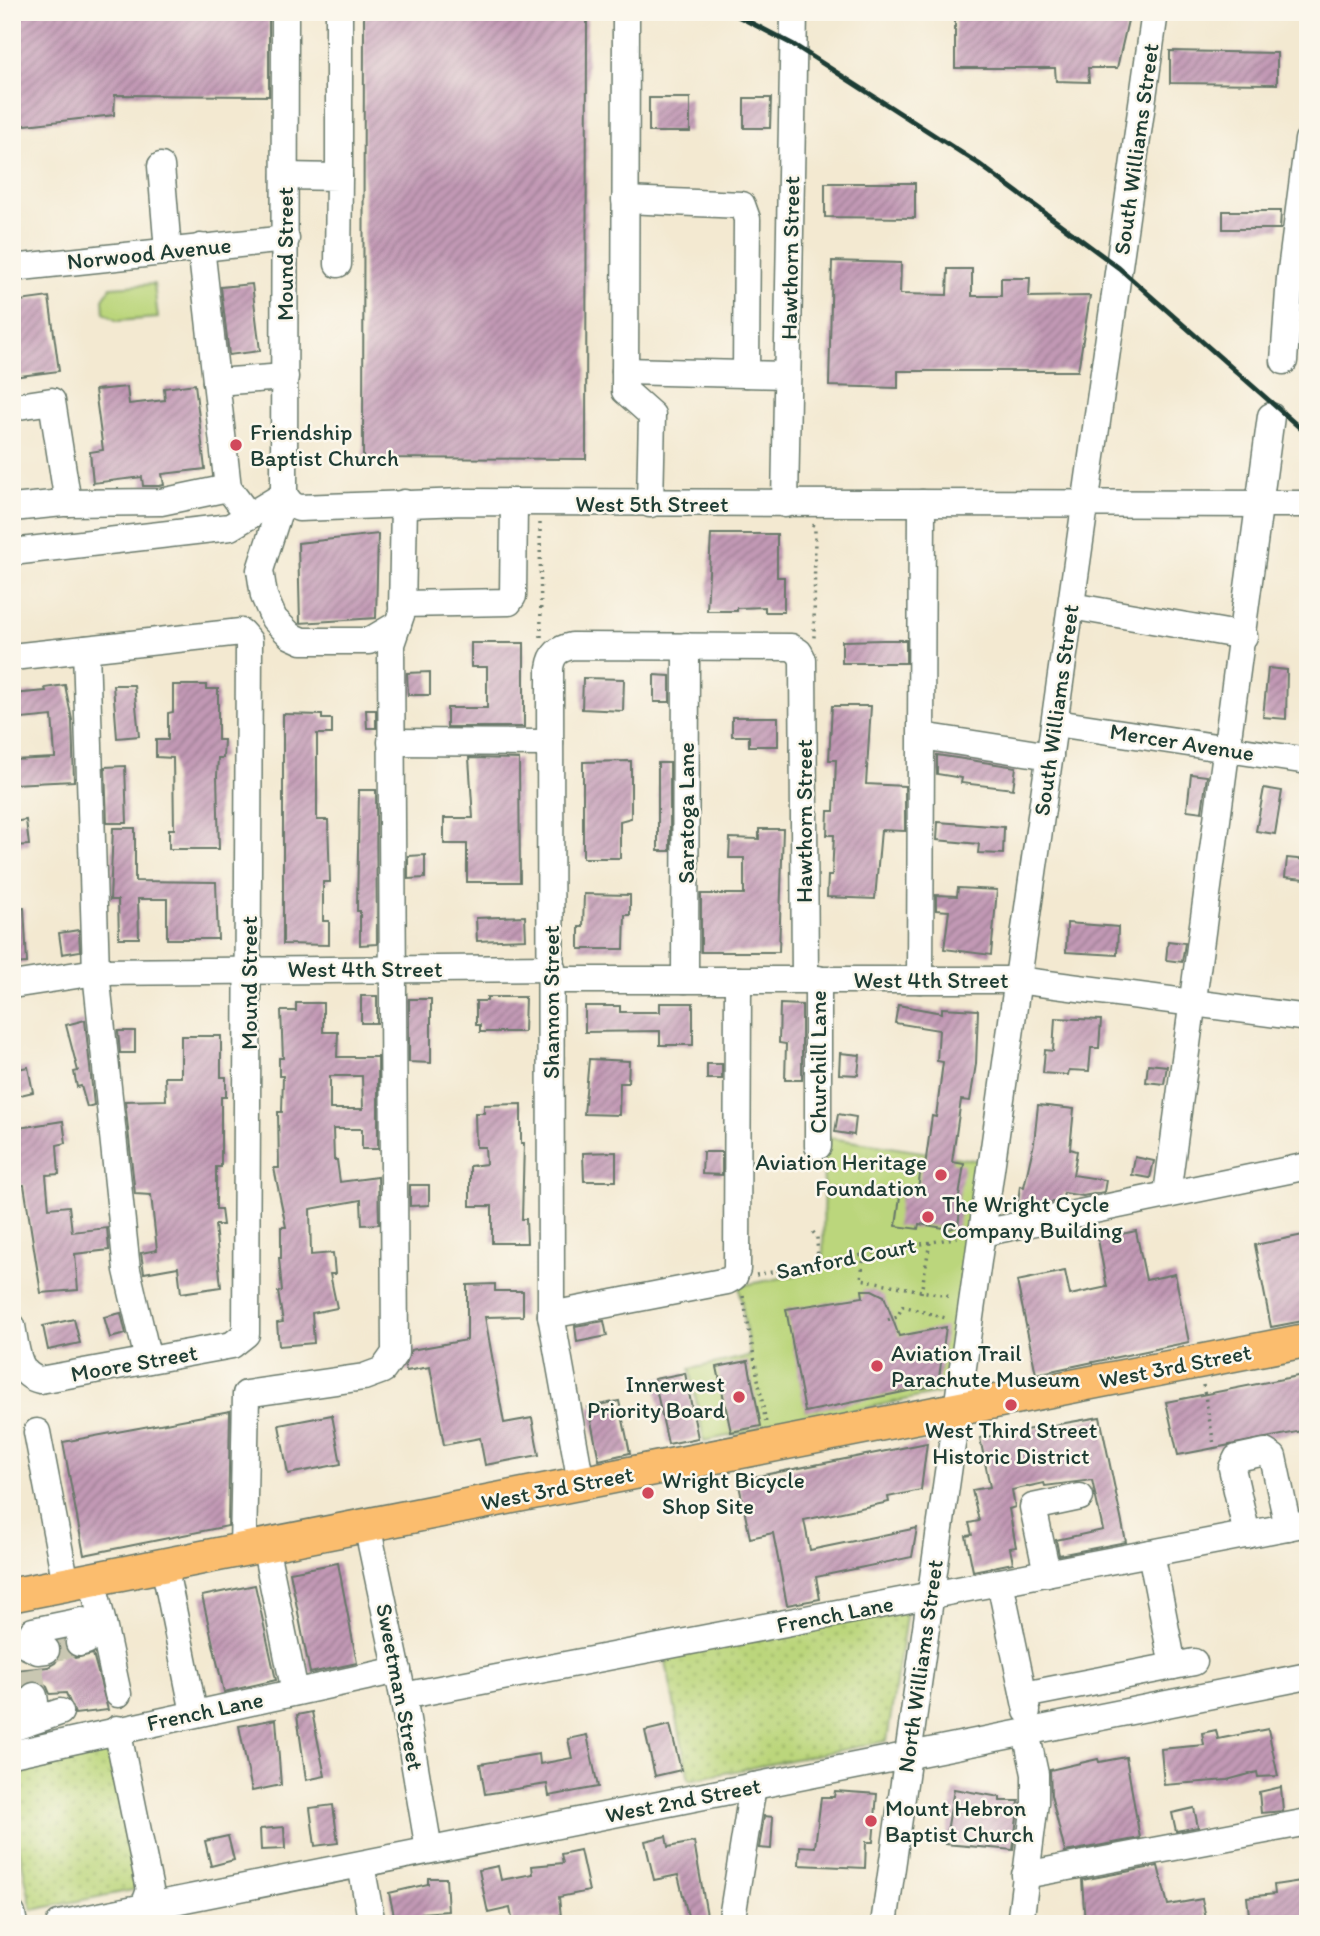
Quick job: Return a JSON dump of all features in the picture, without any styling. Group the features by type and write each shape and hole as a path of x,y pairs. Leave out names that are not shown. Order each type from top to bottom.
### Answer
{"main road":[{"name":"West 3rd Street","path":"12,1595 1308,1340"}],"street":[{"name":"Mound Street","path":"285,12 284,495 260,570 264,596 274,619 291,636 302,640 369,641 400,614"},
{"path":"338,264 339,12"},
{"path":"625,12 625,391 652,415 650,504"},
{"name":"Hawthorn Street","path":"785,504 794,12"},
{"name":"South Williams Street","path":"957,1409 1155,12"},
{"path":"1284,361 1290,278 1308,140"},
{"path":"162,166 168,251"},
{"path":"285,176 339,177"},
{"path":"625,201 742,205 747,219 746,374"},
{"name":"Norwood Avenue","path":"12,268 286,239"},
{"path":"201,247 228,488 239,521"},
{"path":"625,370 788,375"},
{"path":"216,382 285,377"},
{"path":"12,407 52,401 68,503"},
{"path":"1167,1194 1191,1000 1229,749 1271,416"},
{"path":"12,508 68,503 161,502 228,488"},
{"path":"12,552 239,521 284,495"},
{"name":"West 5th Street","path":"284,495 292,505 299,508 404,503 1308,504"},
{"path":"295,1692 254,1547 246,1394 364,1377 383,1370 395,1353 391,644 400,614 404,503"},
{"path":"400,614 509,602 513,596 527,503"},
{"path":"920,979 922,503"},
{"path":"1071,606 1244,636"},
{"name":"Mound Street","path":"86,649 241,632 249,641 248,1326 244,1337"},
{"path":"555,653 572,646 791,647 799,652"},
{"name":"Saratoga Lane","path":"685,980 686,646"},
{"path":"12,657 86,649 96,972 127,1270 148,1360"},
{"name":"Hawthorn Street","path":"799,652 803,660 811,979"},
{"name":"Shannon Street","path":"555,653 550,668 551,1315 581,1483"},
{"name":"Mercer Avenue","path":"1056,723 1308,761"},
{"path":"922,736 1050,756"},
{"path":"391,742 550,743"},
{"name":"West 4th Street","path":"12,985 96,972 249,969 393,969 685,980 1017,980 1191,1000 1308,1017"},
{"name":"Churchill Lane","path":"811,979 818,1146"},
{"path":"551,1315 737,1277 738,980"},
{"path":"982,1233 1308,1166"},
{"name":"Moore Street","path":"12,1326 24,1372 40,1380 232,1345 244,1337"},
{"name":"North Williams Street","path":"884,1924 957,1409"},
{"path":"37,1432 93,1631 118,1694"},
{"path":"1247,1535 1232,1468 1237,1458 1265,1452 1273,1457 1298,1525"},
{"path":"1047,1573 1033,1507 1080,1497"},
{"name":"Sweetman Street","path":"367,1525 404,1696 429,1850"},
{"name":"French Lane","path":"404,1696 1298,1525"},
{"path":"1024,1695 1184,1664 1151,1553"},
{"path":"164,1565 194,1713"},
{"path":"1000,1582 1024,1695 1035,1774 1035,1803 1020,1924"},
{"path":"23,1652 33,1631 82,1621 93,1631"},
{"name":"French Lane","path":"12,1754 117,1729 398,1670"},
{"name":"West 2nd Street","path":"59,1924 146,1915 429,1850 1308,1676"},
{"path":"21,1713 60,1712"},
{"path":"117,1729 150,1890 146,1915"},
{"path":"731,1924 753,1786"},
{"path":"1026,1875 1308,1822"},
{"path":"361,1865 372,1924"},
{"path":"12,1914 14,1924"}],"path":[{"path":"527,503 539,635 555,653"},
{"path":"785,504 815,527 814,643 799,652"},
{"path":"813,1232 817,1237 818,1263"},
{"name":"Sanford Court","path":"737,1277 982,1233"},
{"path":"921,1293 930,1242"},
{"path":"864,1254 861,1279 954,1298"},
{"path":"737,1277 771,1446"},
{"path":"888,1320 897,1317 903,1307 951,1320"}],"green space":[{"path":"154,284 158,318 117,321 104,313 103,299 111,287"},
{"path":"824,1137 981,1161 944,1392 704,1441 690,1369 750,1356 739,1286 823,1270"},
{"path":"907,1610 887,1741 689,1780 665,1657"},
{"path":"108,1744 138,1889 32,1910 12,1813 12,1763"}],"building":[{"path":"16,12 269,12 269,96 115,95 114,115 17,126"},
{"path":"364,12 587,12 586,459 363,458"},
{"path":"955,15 1129,16 1117,68 1088,68 1089,82 1056,81 1055,68 955,68"},
{"path":"1170,51 1277,53 1277,84 1170,83"},
{"path":"649,98 690,98 690,132 649,132"},
{"path":"744,98 771,98 770,128 744,128"},
{"path":"825,183 915,183 915,218 825,217"},
{"path":"1223,211 1281,211 1280,229 1223,229"},
{"path":"832,261 901,263 900,294 947,295 948,269 972,269 972,296 1001,296 1001,278 1030,278 1029,297 1090,296 1078,371 898,371 898,388 829,386"},
{"path":"252,284 260,351 229,355 221,287"},
{"path":"49,297 59,371 12,377 12,302"},
{"path":"195,384 205,469 162,474 164,485 159,486 143,486 142,477 93,483 90,452 103,450 95,390 127,387 129,404 165,400 164,388"},
{"path":"378,534 376,618 300,623 298,543"},
{"path":"711,534 777,534 777,577 784,577 784,612 765,612 765,607 707,611"},
{"path":"906,640 906,663 842,663 842,641"},
{"path":"471,643 524,643 524,727 447,727 447,708 487,708 487,667 471,667"},
{"path":"1268,668 1287,670 1286,719 1263,717"},
{"path":"430,672 430,695 408,695 407,673"},
{"path":"654,675 670,676 670,702 654,702"},
{"path":"583,678 624,679 623,711 582,709"},
{"path":"65,685 72,720 74,781 12,784 12,760 55,758 55,755 52,716 12,720 12,694 46,691 45,688"},
{"path":"113,685 134,685 139,736 117,738"},
{"path":"173,685 206,685 206,689 218,689 218,740 224,740 223,758 218,758 217,776 219,849 169,849 169,829 174,829 173,758 156,757 156,740 168,740 168,713 173,712"},
{"path":"832,706 871,706 866,784 905,786 905,831 881,830 875,899 827,897 828,876 832,876 834,835 827,835 828,811 834,811 836,760 829,760"},
{"path":"366,710 376,710 376,728 367,728"},
{"path":"283,714 322,715 322,719 332,719 332,734 317,734 317,820 328,820 330,882 323,882 323,921 329,921 329,945 283,944"},
{"path":"732,717 778,717 778,746 749,746 749,736 732,736"},
{"path":"937,755 1016,767 1013,789 961,783 962,778 937,774"},
{"path":"469,758 519,759 520,882 467,882 467,844 444,844 444,818 473,818"},
{"path":"631,761 631,818 620,821 620,858 583,858 583,762"},
{"path":"658,763 670,763 670,851 658,851"},
{"path":"125,766 127,823 107,823 105,767"},
{"path":"1191,774 1207,776 1202,812 1187,810"},
{"path":"1264,788 1282,791 1275,834 1256,831"},
{"path":"359,790 376,790 377,944 360,945 360,911 357,911"},
{"path":"26,820 29,845 12,846 12,822"},
{"path":"938,822 1004,827 1003,854 978,853 979,844 937,840"},
{"path":"113,828 135,828 135,881 216,882 218,939 167,939 167,899 138,899 139,938 119,938 118,900 110,900"},
{"path":"759,829 783,829 779,952 701,952 701,894 744,894 744,858 729,858 730,838 759,839"},
{"path":"425,855 425,878 408,879 408,856"},
{"path":"1287,858 1307,860 1305,879 1285,877"},
{"path":"958,888 997,890 991,955 944,949 949,911 936,910 936,895 957,896"},
{"path":"584,894 630,895 630,915 625,915 624,949 579,949"},
{"path":"24,908 27,963 12,964 12,909"},
{"path":"525,916 526,939 477,941 476,918"},
{"path":"1067,923 1118,927 1117,955 1066,952"},
{"path":"79,930 80,951 62,954 59,933"},
{"path":"1168,941 1185,943 1182,962 1166,960"},
{"path":"361,996 377,996 377,1023 361,1023"},
{"path":"487,997 525,997 524,1032 480,1032 480,1025 476,1025 476,1001 487,1001"},
{"path":"409,999 431,999 431,1063 409,1062"},
{"path":"296,1003 323,1003 323,1032 338,1032 337,1057 378,1057 378,1149 362,1149 362,1129 333,1129 334,1160 337,1160 340,1182 378,1177 379,1224 362,1225 361,1200 310,1209 311,1255 333,1253 335,1274 330,1274 337,1308 312,1313 314,1343 279,1346 277,1323 283,1322 278,1292 282,1291 279,1258 281,1227 286,1227 274,1168 279,1168 278,1112 282,1112 283,1076 279,1076 279,1058 283,1058 281,1011 296,1011","holes":["330,1076 362,1076 363,1109 330,1109"]},
{"path":"660,1003 693,1003 693,1045 660,1045 660,1031 585,1032 585,1006 620,1006 620,1012 660,1012"},
{"path":"780,1004 802,1005 802,1080 785,1080 786,1044 779,1043"},
{"path":"898,1005 942,1013 942,1008 978,1010 976,1064 970,1101 961,1100 952,1162 964,1164 957,1210 960,1210 958,1226 950,1229 919,1224 918,1229 896,1226 901,1189 918,1190 921,1166 925,1166 932,1116 936,1117 943,1062 937,1061 939,1030 895,1023"},
{"path":"1055,1018 1101,1020 1099,1048 1091,1048 1089,1071 1069,1070 1068,1075 1043,1073 1045,1050 1053,1051"},
{"path":"85,1020 94,1105 87,1107 81,1086 77,1087 74,1072 78,1071 66,1025"},
{"path":"118,1031 135,1031 135,1053 120,1053"},
{"path":"181,1036 221,1036 221,1077 226,1077 226,1097 221,1097 221,1167 216,1167 216,1209 221,1209 223,1225 215,1225 221,1287 181,1293 178,1267 144,1273 141,1253 157,1250 151,1195 135,1194 125,1101 166,1100 165,1077 181,1077"},
{"path":"840,1053 860,1055 858,1075 839,1074"},
{"path":"589,1059 629,1061 628,1083 620,1083 619,1115 584,1114"},
{"path":"707,1064 722,1064 722,1079 707,1079"},
{"path":"1148,1064 1167,1066 1164,1084 1146,1082"},
{"path":"28,1067 33,1092 12,1097 12,1070"},
{"path":"521,1104 521,1143 524,1143 522,1219 526,1219 527,1243 492,1243 492,1206 470,1206 470,1166 486,1164 485,1147 476,1147 475,1113 484,1113 484,1105"},
{"path":"1038,1105 1074,1109 1070,1149 1077,1151 1073,1175 1106,1180 1104,1192 1083,1196 1064,1193 1062,1200 1017,1210 1020,1186 1024,1187 1034,1143"},
{"path":"838,1114 856,1117 854,1135 835,1132"},
{"path":"63,1121 66,1143 57,1145 59,1174 46,1175 49,1208 69,1206 72,1232 107,1228 109,1250 75,1254 78,1290 41,1293 24,1185 16,1185 12,1129"},
{"path":"616,1152 616,1181 584,1181 583,1153"},
{"path":"703,1152 722,1152 722,1175 702,1174"},
{"path":"1135,1157 1154,1161 1150,1178 1132,1175"},
{"path":"410,1185 429,1185 429,1205 410,1206"},
{"path":"1136,1231 1146,1280 1175,1274 1189,1342 1036,1374 1017,1281 1065,1271 1070,1295 1107,1287 1098,1239"},
{"path":"1308,1234 1308,1320 1271,1327 1255,1245"},
{"path":"495,1284 495,1291 523,1291 523,1316 485,1317 504,1423 532,1418 539,1455 485,1465 480,1438 444,1445 430,1367 406,1371 405,1366 411,1350 467,1340 467,1285"},
{"path":"862,1290 872,1290 884,1296 899,1336 946,1327 938,1385 805,1412 786,1309 863,1297"},
{"path":"121,1313 126,1334 110,1338 104,1317"},
{"path":"74,1319 80,1343 48,1350 43,1326"},
{"path":"604,1321 607,1336 577,1342 575,1326"},
{"name":"Innerwest Priority Board","path":"748,1361 761,1426 731,1432 717,1367"},
{"path":"685,1373 698,1438 668,1444 654,1379"},
{"path":"1308,1374 1308,1430 1178,1455 1166,1402"},
{"path":"619,1401 630,1453 599,1460 588,1407"},
{"path":"230,1411 228,1526 84,1555 63,1442"},
{"path":"332,1415 341,1464 288,1474 279,1425"},
{"path":"1100,1417 1126,1542 1059,1555 1056,1540 1103,1530 1092,1480 1045,1486 1044,1483 1012,1490 1015,1507 1009,1509 1016,1547 1010,1548 1013,1563 973,1571 966,1536 972,1535 969,1523 979,1521 972,1490 990,1487 980,1438"},
{"path":"927,1443 921,1490 888,1497 889,1502 804,1520 810,1550 917,1528 912,1557 816,1577 820,1599 787,1605 773,1533 750,1538 738,1480"},
{"path":"338,1563 357,1663 310,1673 290,1572"},
{"path":"255,1585 276,1680 224,1692 202,1596"},
{"path":"64,1641 68,1654 75,1658 93,1654 108,1710 75,1714 66,1693 50,1694 47,1687 39,1681 25,1683 19,1692 17,1670 48,1667 55,1663 61,1655 59,1642"},
{"path":"312,1712 325,1776 306,1780 297,1715"},
{"path":"276,1719 281,1785 252,1791 239,1726"},
{"path":"670,1725 681,1770 655,1776 645,1731"},
{"path":"1268,1729 1278,1776 1258,1777 1257,1772 1227,1780 1164,1785 1161,1749 1204,1745 1202,1733 1216,1730 1218,1739"},
{"path":"587,1735 598,1787 549,1796 547,1784 485,1794 480,1764 539,1754 540,1764 572,1758 568,1739"},
{"path":"1126,1757 1140,1838 1065,1852 1051,1795 1050,1770 1098,1759 1099,1762"},
{"path":"1281,1787 1283,1811 1261,1813 1259,1792"},
{"path":"954,1789 1000,1797 1000,1801 1019,1801 1013,1850 945,1844"},
{"path":"835,1791 877,1794 873,1842 866,1842 865,1868 799,1865 800,1846 815,1847 821,1797 834,1797"},
{"path":"333,1805 338,1843 315,1846 310,1808"},
{"path":"1194,1808 1198,1827 1176,1831 1172,1813"},
{"path":"764,1816 773,1817 771,1849 759,1848"},
{"path":"284,1827 285,1849 261,1850 260,1829"},
{"path":"228,1836 234,1860 211,1866 205,1841"},
{"path":"666,1836 668,1847 694,1842 708,1921 690,1924 678,1875 654,1880 645,1841"},
{"path":"580,1850 589,1891 559,1897 561,1917 513,1923 510,1908 488,1913 479,1870 498,1866 501,1880 533,1874 532,1866 563,1863 561,1854"},
{"path":"1158,1866 1168,1905 1202,1899 1207,1924 1085,1924 1082,1880"},
{"path":"428,1878 446,1878 448,1911 422,1913 424,1924 396,1924 389,1893 428,1884"},
{"path":"1308,1880 1308,1924 1250,1924 1247,1897 1275,1894 1274,1885"}],"tunnel":[{"path":"46,1650 79,1643"},
{"path":"30,1669 34,1696"}],"railway":[{"path":"730,12 794,45 979,164 1119,268 1308,435"}],"place":[{"name":"Friendship Baptist Church","path":"236,445"},
{"name":"Aviation Heritage Foundation","path":"941,1175"},
{"name":"The Wright Cycle Company Building","path":"928,1217"},
{"name":"Aviation Trail Parachute Museum","path":"877,1366"},
{"name":"Innerwest Priority Board","path":"739,1397"},
{"name":"West Third Street Historic District","path":"1011,1405"},
{"name":"Wright Bicycle Shop Site","path":"648,1493"},
{"name":"Mount Hebron Baptist Church","path":"871,1821"}]}
